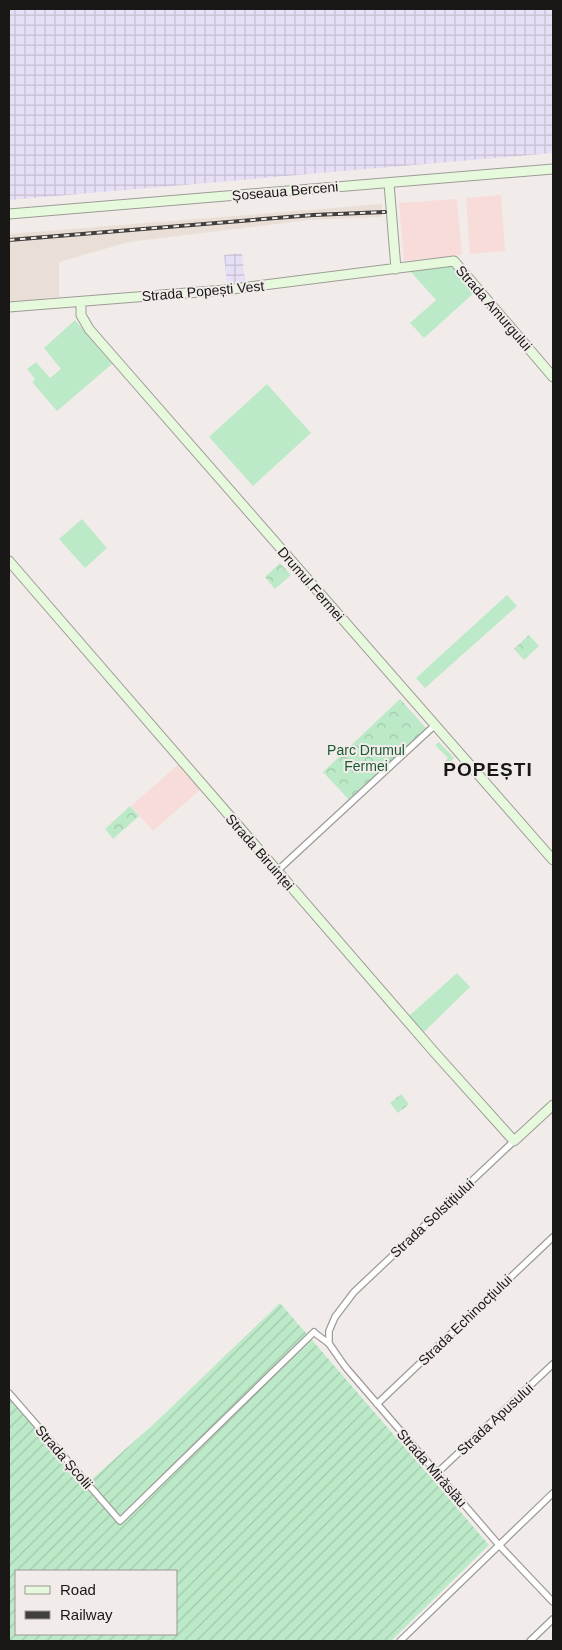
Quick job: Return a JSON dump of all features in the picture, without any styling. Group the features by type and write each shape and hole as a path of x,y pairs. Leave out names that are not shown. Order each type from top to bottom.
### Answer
{"street":[{"name":"Șoseaua Berceni","path":"11,215 553,170"},
{"path":"389,183 396,268"},
{"name":"Strada Popești Vest","path":"9,307 225,290 454,262"},
{"name":"Strada Amurgului","path":"454,262 553,376"},
{"name":"Drumul Fermei","path":"81,302 81,315 89,329 553,860"},
{"name":"Strada Biruinței","path":"9,561 103,666 277,871 514,1141"},
{"path":"277,871 435,725"},
{"name":"Strada Solstițiului","path":"329,1343 329,1331 335,1317 354,1292 553,1105"},
{"name":"Strada Echinocțiului","path":"377,1404 553,1237"},
{"name":"Strada Mirăslău","path":"120,1521 314,1332 320,1339 329,1343 343,1364 436,1474 553,1602"},
{"name":"Strada Apusului","path":"436,1474 553,1364"},
{"name":"Strada Școlii","path":"9,1393 120,1521"},
{"path":"400,1641 553,1493"},
{"path":"530,1641 553,1619"}],"shaded area":[{"path":"9,9 553,9 553,153 9,200"},
{"path":"501,195 505,251 470,254 466,198"},
{"path":"457,199 462,255 404,261 399,203"},
{"path":"382,204 382,217 309,220 129,242 59,262 59,297 9,302 9,234"},
{"path":"242,253 245,283 227,284 224,255"},
{"path":"179,764 201,789 153,831 131,806"}],"green space":[{"path":"451,265 475,292 424,338 410,323 436,300 409,270"},
{"path":"75,320 112,364 57,411 32,382 35,379 27,369 36,362 50,378 61,369 44,348"},
{"path":"267,384 311,433 253,486 209,437"},
{"path":"82,519 107,548 85,568 59,539"},
{"path":"280,563 291,575 275,589 265,577"},
{"path":"507,595 517,606 425,688 416,678"},
{"path":"529,635 539,646 524,660 514,649"},
{"name":"Parc Drumul Fermei","path":"400,699 426,728 350,801 323,772"},
{"path":"439,742 454,758 447,766 444,762 448,758 435,745"},
{"path":"130,806 139,816 113,839 105,829"},
{"path":"457,973 470,987 424,1032 409,1016"},
{"path":"401,1094 409,1104 398,1113 390,1103"},
{"path":"280,1303 489,1545 391,1641 9,1641 9,1389 90,1481 157,1421"}],"railway":[{"path":"9,240 313,215 385,212"}],"district":[{"name":"POPEȘTI","path":"488,769"}]}
